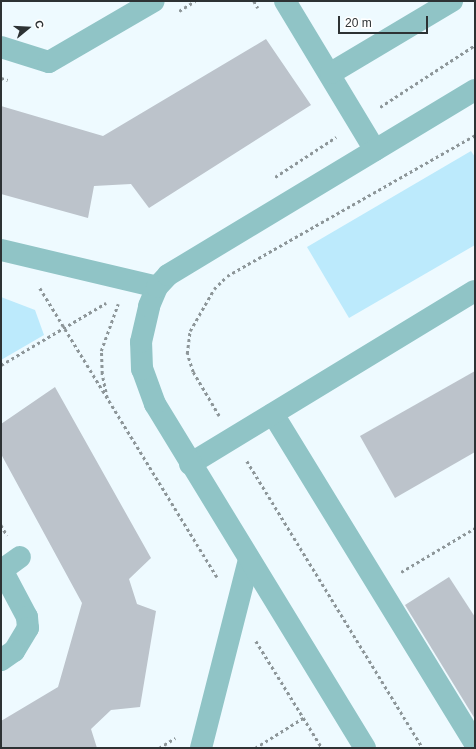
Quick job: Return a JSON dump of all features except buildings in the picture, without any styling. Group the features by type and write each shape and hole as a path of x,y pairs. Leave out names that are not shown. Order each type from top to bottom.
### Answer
{"street":[{"path":"1,47 49,62 154,1"},
{"path":"285,1 376,150"},
{"path":"330,73 452,1"},
{"path":"365,748 190,464 155,404 142,369 141,342 149,306 157,287 168,275 475,90"},
{"path":"1,250 157,287"},
{"path":"190,464 475,291"},
{"path":"273,414 475,743"},
{"path":"1,660 14,651 28,628 27,617 1,569 20,557"},
{"path":"201,748 249,559"}],"path":[{"path":"272,179 475,45"},
{"path":"423,748 193,372 187,356 190,331 214,289 227,276 475,136"},
{"path":"39,287 109,402 102,374 101,352 120,299"},
{"path":"1,365 63,328"},
{"path":"378,586 475,528"},
{"path":"255,748 304,718"}],"shaded area":[{"path":"471,151 475,157 475,245 349,318 307,247"},
{"path":"1,297 35,310 44,335 1,360"}]}
